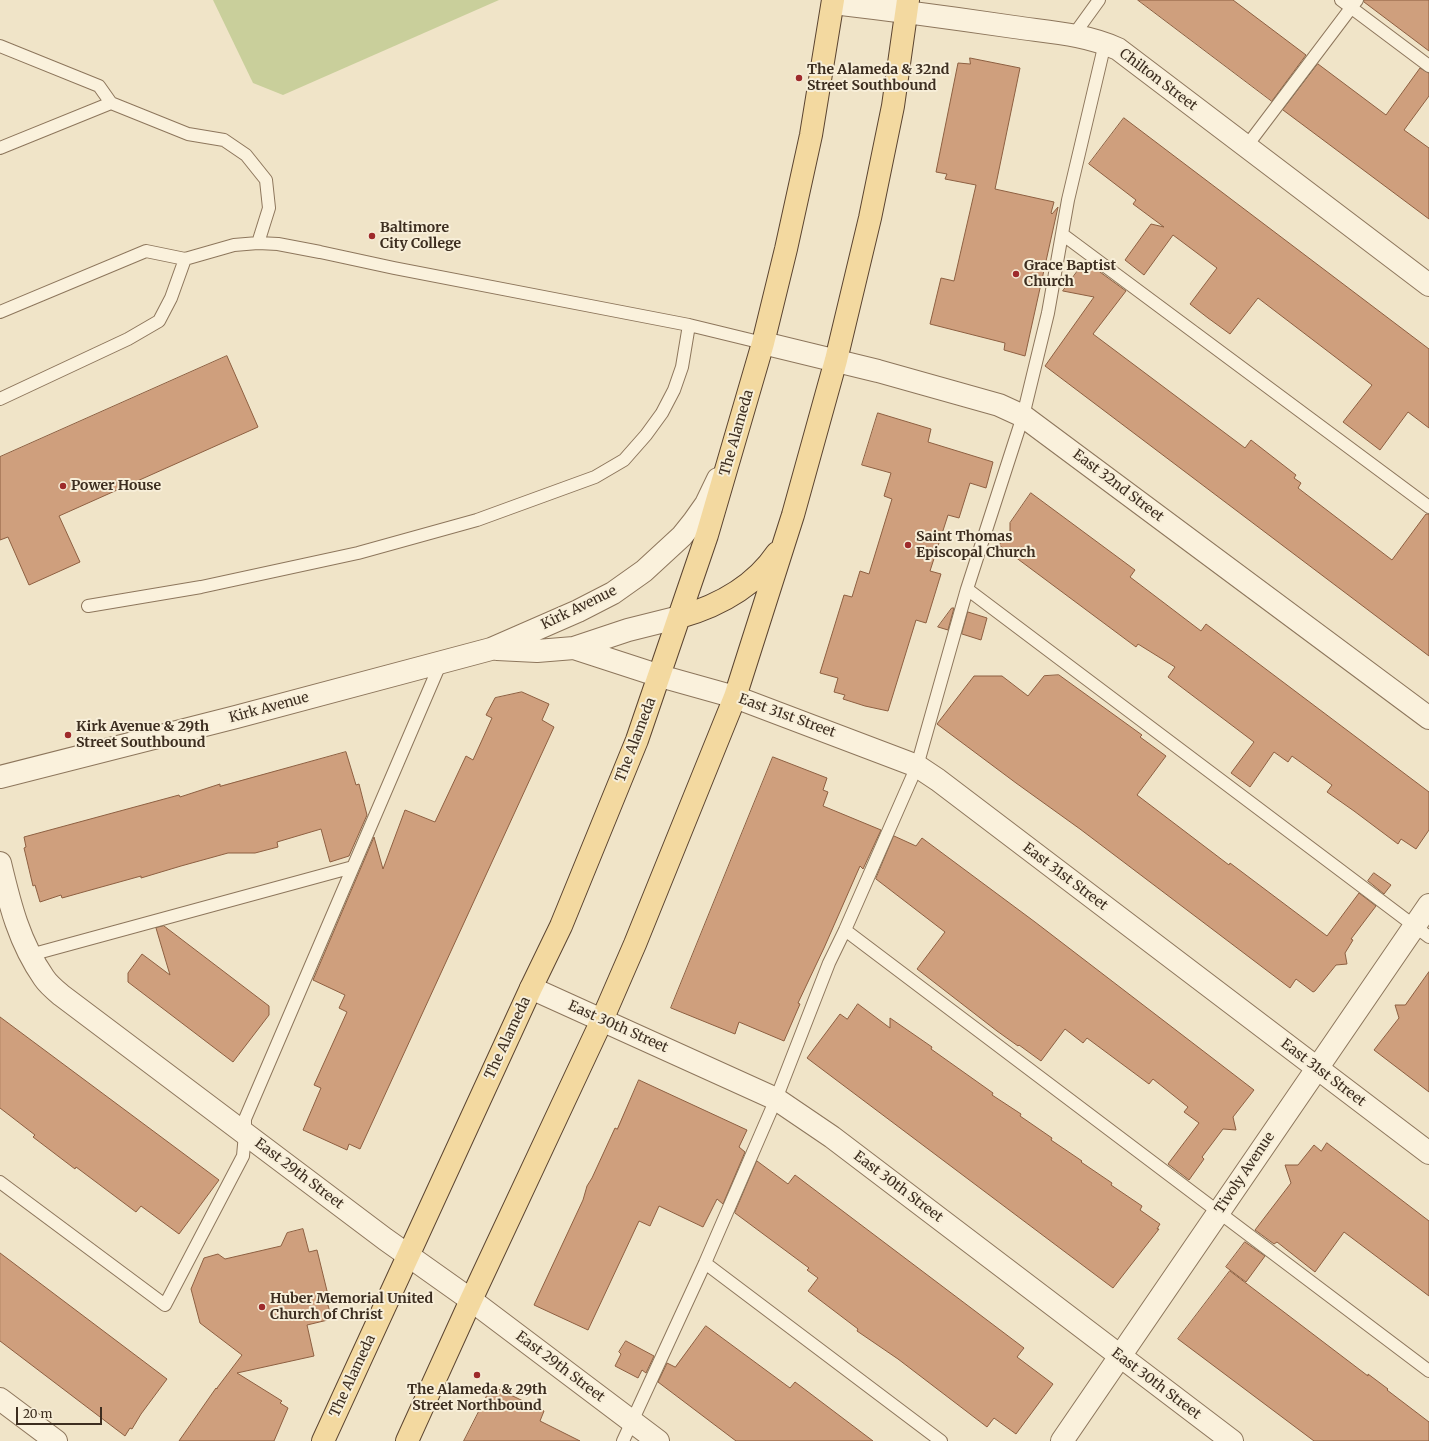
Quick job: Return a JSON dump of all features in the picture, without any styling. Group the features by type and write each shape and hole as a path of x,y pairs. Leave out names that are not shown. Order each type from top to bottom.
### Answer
{"main road":[{"name":"The Alameda","path":"323,1441 531,988 561,926 634,747 660,676 707,535 739,430 763,343 786,249 811,135 833,2"},
{"path":"407,1441 602,1020 635,944 735,697 785,540 836,360 870,218 892,113 908,6"},
{"path":"680,617 719,603 733,594 762,571 785,540"}],"street":[{"name":"Chilton Street","path":"833,2 908,6 1073,36 1105,43 1118,49 1429,285"},
{"name":"East 32nd Street","path":"763,343 836,360 999,405 1023,416 1429,718"},
{"name":"Kirk Avenue","path":"0,777 236,717 491,649 578,612 613,593 644,571 682,536 706,504 739,430"},
{"name":"Kirk Avenue","path":"491,649 537,651 574,648 634,628 680,617"},
{"name":"Kirk Avenue","path":"574,648 660,676"},
{"name":"East 31st Street","path":"660,676 735,697 917,766 1429,1153"},
{"name":"East 29th Street","path":"0,863 12,914 30,955 44,979 61,995 408,1256 471,1300 628,1432 658,1441"},
{"name":"Tivoly Avenue","path":"1062,1441 1317,1068 1422,932 1429,904"},
{"name":"East 30th Street","path":"531,988 776,1099 832,1137 1232,1441"},
{"path":"0,1399 56,1441"}],"lane":[{"path":"1073,36 1099,0"},
{"path":"1340,0 1354,4 1429,66"},
{"path":"1246,147 1354,4"},
{"path":"628,1432 705,1263 776,1099 829,963 917,766 967,589 1023,416 1048,313 1068,200 1105,43"},
{"path":"0,46 99,86 111,103 188,134 224,140 246,155 266,180 269,208 258,242"},
{"path":"0,148 111,103"},
{"path":"1062,234 1429,507"},
{"path":"0,312 146,251 185,259 234,245 258,242 278,244 320,252 394,268 690,325 763,343"},
{"path":"0,399 128,339 159,321 171,298 185,259"},
{"path":"88,606 201,587 358,553 477,520 594,477 624,460 646,435 662,413 674,390 682,367 690,325"},
{"path":"967,589 1422,932"},
{"path":"0,1182 165,1305 243,1156 245,1119 440,662"},
{"path":"30,955 353,867"},
{"path":"845,930 1429,1371"},
{"path":"705,1263 941,1441"}],"green space":[{"path":"213,0 499,0 283,95 253,83"}],"building":[{"path":"1138,0 1233,0 1306,55 1272,101"},
{"path":"1364,0 1429,0 1429,51 1364,2"},
{"path":"970,58 1020,68 995,189 1054,202 1052,214 1058,207 1025,356 1004,350 1005,343 930,324 941,278 954,281 976,185 945,179 947,174 936,172 958,63 970,64"},
{"path":"1318,64 1386,115 1420,68 1429,73 1429,96 1404,130 1429,148 1429,219 1283,110"},
{"path":"1124,118 1429,349 1429,428 1408,412 1380,450 1343,422 1372,385 1258,298 1230,334 1208,318 1190,304 1217,268 1173,235 1144,275 1125,260 1151,224 1164,227 1133,204 1136,200 1089,164"},
{"path":"1085,261 1126,291 1093,334 1245,448 1251,440 1296,475 1294,478 1301,483 1298,488 1392,560 1426,514 1429,514 1429,656 1045,366 1094,297 1063,291"},
{"name":"Power House","path":"227,356 258,427 59,516 80,562 29,585 8,537 0,540 0,457"},
{"name":"Saint Thomas Episcopal Church","path":"878,413 931,429 928,442 993,462 986,488 970,483 959,518 948,515 930,571 941,574 926,623 916,620 888,711 843,699 845,695 834,692 838,678 820,673 844,595 852,597 860,571 869,574 892,499 884,496 891,473 862,465"},
{"path":"1031,493 1135,570 1130,577 1201,631 1206,624 1429,792 1429,830 1416,849 1401,839 1398,844 1327,792 1332,785 1292,756 1288,762 1274,752 1250,787 1231,773 1254,742 1168,677 1175,667 1138,644 1136,647 999,545 1010,531 1010,523"},
{"path":"952,608 954,608 948,630 938,627"},
{"path":"968,612 987,618 981,640 962,634"},
{"path":"1059,675 1142,735 1140,737 1166,756 1137,795 1229,865 1230,863 1327,936 1359,893 1376,906 1351,939 1353,940 1345,953 1347,964 1336,965 1313,992 1296,979 1290,988 1080,829 937,724 974,676 1002,676 1028,696 1044,676"},
{"path":"522,692 549,704 542,720 554,727 360,1149 349,1144 347,1150 303,1130 321,1088 314,1085 347,1012 339,1008 345,995 313,980 374,837 383,869 405,810 435,822 466,756 473,760 492,718 486,715 495,698"},
{"path":"346,752 356,785 359,784 367,815 349,856 330,862 321,829 277,842 278,847 255,853 228,853 141,878 141,876 62,898 61,895 40,902 35,885 33,886 24,848 26,847 24,837 179,795 180,797 220,784 220,786"},
{"path":"773,757 827,778 823,790 828,792 823,806 881,830 863,869 860,866 798,1003 800,1004 784,1041 739,1022 735,1034 671,1008"},
{"path":"894,836 916,846 922,838 1035,922 1254,1090 1233,1117 1236,1130 1223,1129 1202,1157 1204,1159 1189,1180 1168,1164 1199,1123 1184,1112 1188,1107 1153,1079 1149,1084 1087,1038 1083,1043 1065,1029 1041,1061 997,1031 917,969 945,932 876,879"},
{"path":"1374,873 1391,885 1384,894 1368,881"},
{"path":"164,926 269,1006 269,1015 233,1062 128,982 128,973 142,954 170,975 156,928"},
{"path":"1429,972 1429,1092 1374,1050 1399,1018 1395,1005 1405,1005"},
{"path":"858,1004 890,1028 890,1018 932,1047 931,1049 993,1093 992,1095 1021,1114 1020,1116 1052,1138 1051,1140 1112,1183 1111,1185 1142,1206 1140,1210 1160,1224 1157,1229 1159,1229 1113,1288 807,1058 840,1014 847,1019"},
{"path":"0,1017 219,1180 179,1234 141,1206 136,1212 33,1137 35,1135 0,1108"},
{"path":"639,1080 747,1130 739,1147 745,1152 723,1204 717,1199 703,1227 659,1206 650,1226 639,1221 588,1330 534,1305 583,1200 587,1186 615,1128 617,1129"},
{"path":"1327,1143 1429,1221 1429,1296 1344,1232 1315,1272 1277,1242 1274,1244 1255,1230 1291,1183 1285,1165 1298,1165 1314,1145 1321,1151"},
{"path":"757,1161 788,1184 795,1175 1024,1348 1017,1357 1053,1384 1016,1434 994,1418 987,1427 898,1359 857,1331 858,1329 808,1291 818,1278 807,1270 809,1268 735,1213"},
{"name":"Huber Memorial United Church of Christ","path":"303,1229 309,1252 317,1250 328,1295 325,1295 332,1319 307,1325 314,1356 237,1373 282,1401 280,1403 288,1408 274,1441 179,1441 216,1388 217,1389 242,1355 200,1323 191,1289 204,1258 218,1254 225,1259 281,1246 287,1233"},
{"path":"1245,1242 1265,1256 1246,1282 1226,1267"},
{"path":"0,1253 167,1379 141,1414 132,1429 130,1428 125,1436 0,1341"},
{"path":"1230,1271 1368,1376 1368,1374 1388,1389 1387,1390 1429,1422 1429,1441 1314,1441 1178,1339"},
{"path":"706,1326 790,1388 795,1382 873,1441 736,1441 658,1382 667,1363 675,1367"},
{"path":"626,1341 654,1356 646,1373 642,1370 638,1378 615,1366 621,1354 619,1352"},
{"path":"492,1386 544,1411 540,1421 580,1441 464,1441"}],"place":[{"name":"The Alameda & 32nd Street Southbound","path":"799,78"},
{"name":"Baltimore City College","path":"372,236"},
{"name":"Grace Baptist Church","path":"1016,274"},
{"name":"Power House","path":"63,486"},
{"name":"Saint Thomas Episcopal Church","path":"908,545"},
{"name":"Kirk Avenue & 29th Street Southbound","path":"68,735"},
{"name":"Huber Memorial United Church of Christ","path":"262,1307"},
{"name":"The Alameda & 29th Street Northbound","path":"477,1375"}]}
